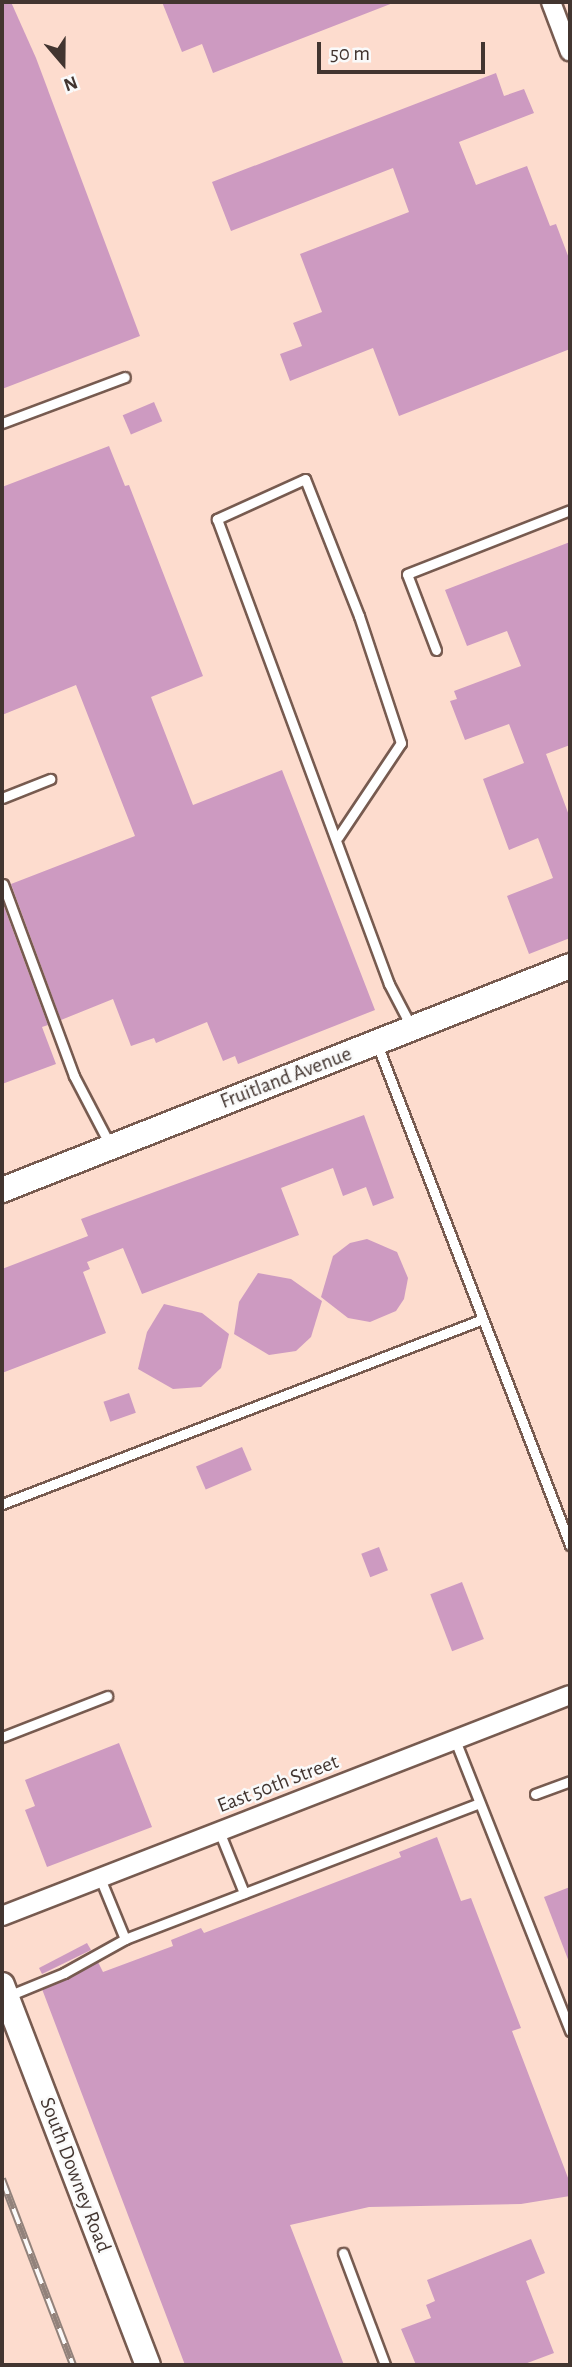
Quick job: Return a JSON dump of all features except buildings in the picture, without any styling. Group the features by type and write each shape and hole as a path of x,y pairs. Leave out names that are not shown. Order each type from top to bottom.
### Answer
{"street":[{"path":"551,2 570,52"},
{"name":"Fruitland Avenue","path":"2,1190 570,966"},
{"name":"East 50th Street","path":"2,1916 570,1695"},
{"name":"South Downey Road","path":"4,1991 148,2365"}],"lane":[{"path":"2,423 125,377"},
{"path":"338,837 401,743 359,616 305,479 217,519 338,837 389,984 412,1029"},
{"path":"436,650 407,574 570,510"},
{"path":"2,798 50,779"},
{"path":"3,884 74,1076 111,1147"},
{"path":"377,1043 570,1545"},
{"path":"2,1504 483,1319"},
{"path":"2,1737 107,1696"},
{"path":"455,1740 570,2031"},
{"path":"535,1794 570,1781"},
{"path":"4,1991 64,1973 125,1939 479,1803"},
{"path":"219,1831 244,1893"},
{"path":"100,1878 125,1939"},
{"path":"343,2253 385,2365"}],"shaded area":[{"path":"2,2 570,2 570,2365 2,2365"}],"railway":[{"path":"2,2179 73,2365"}]}
